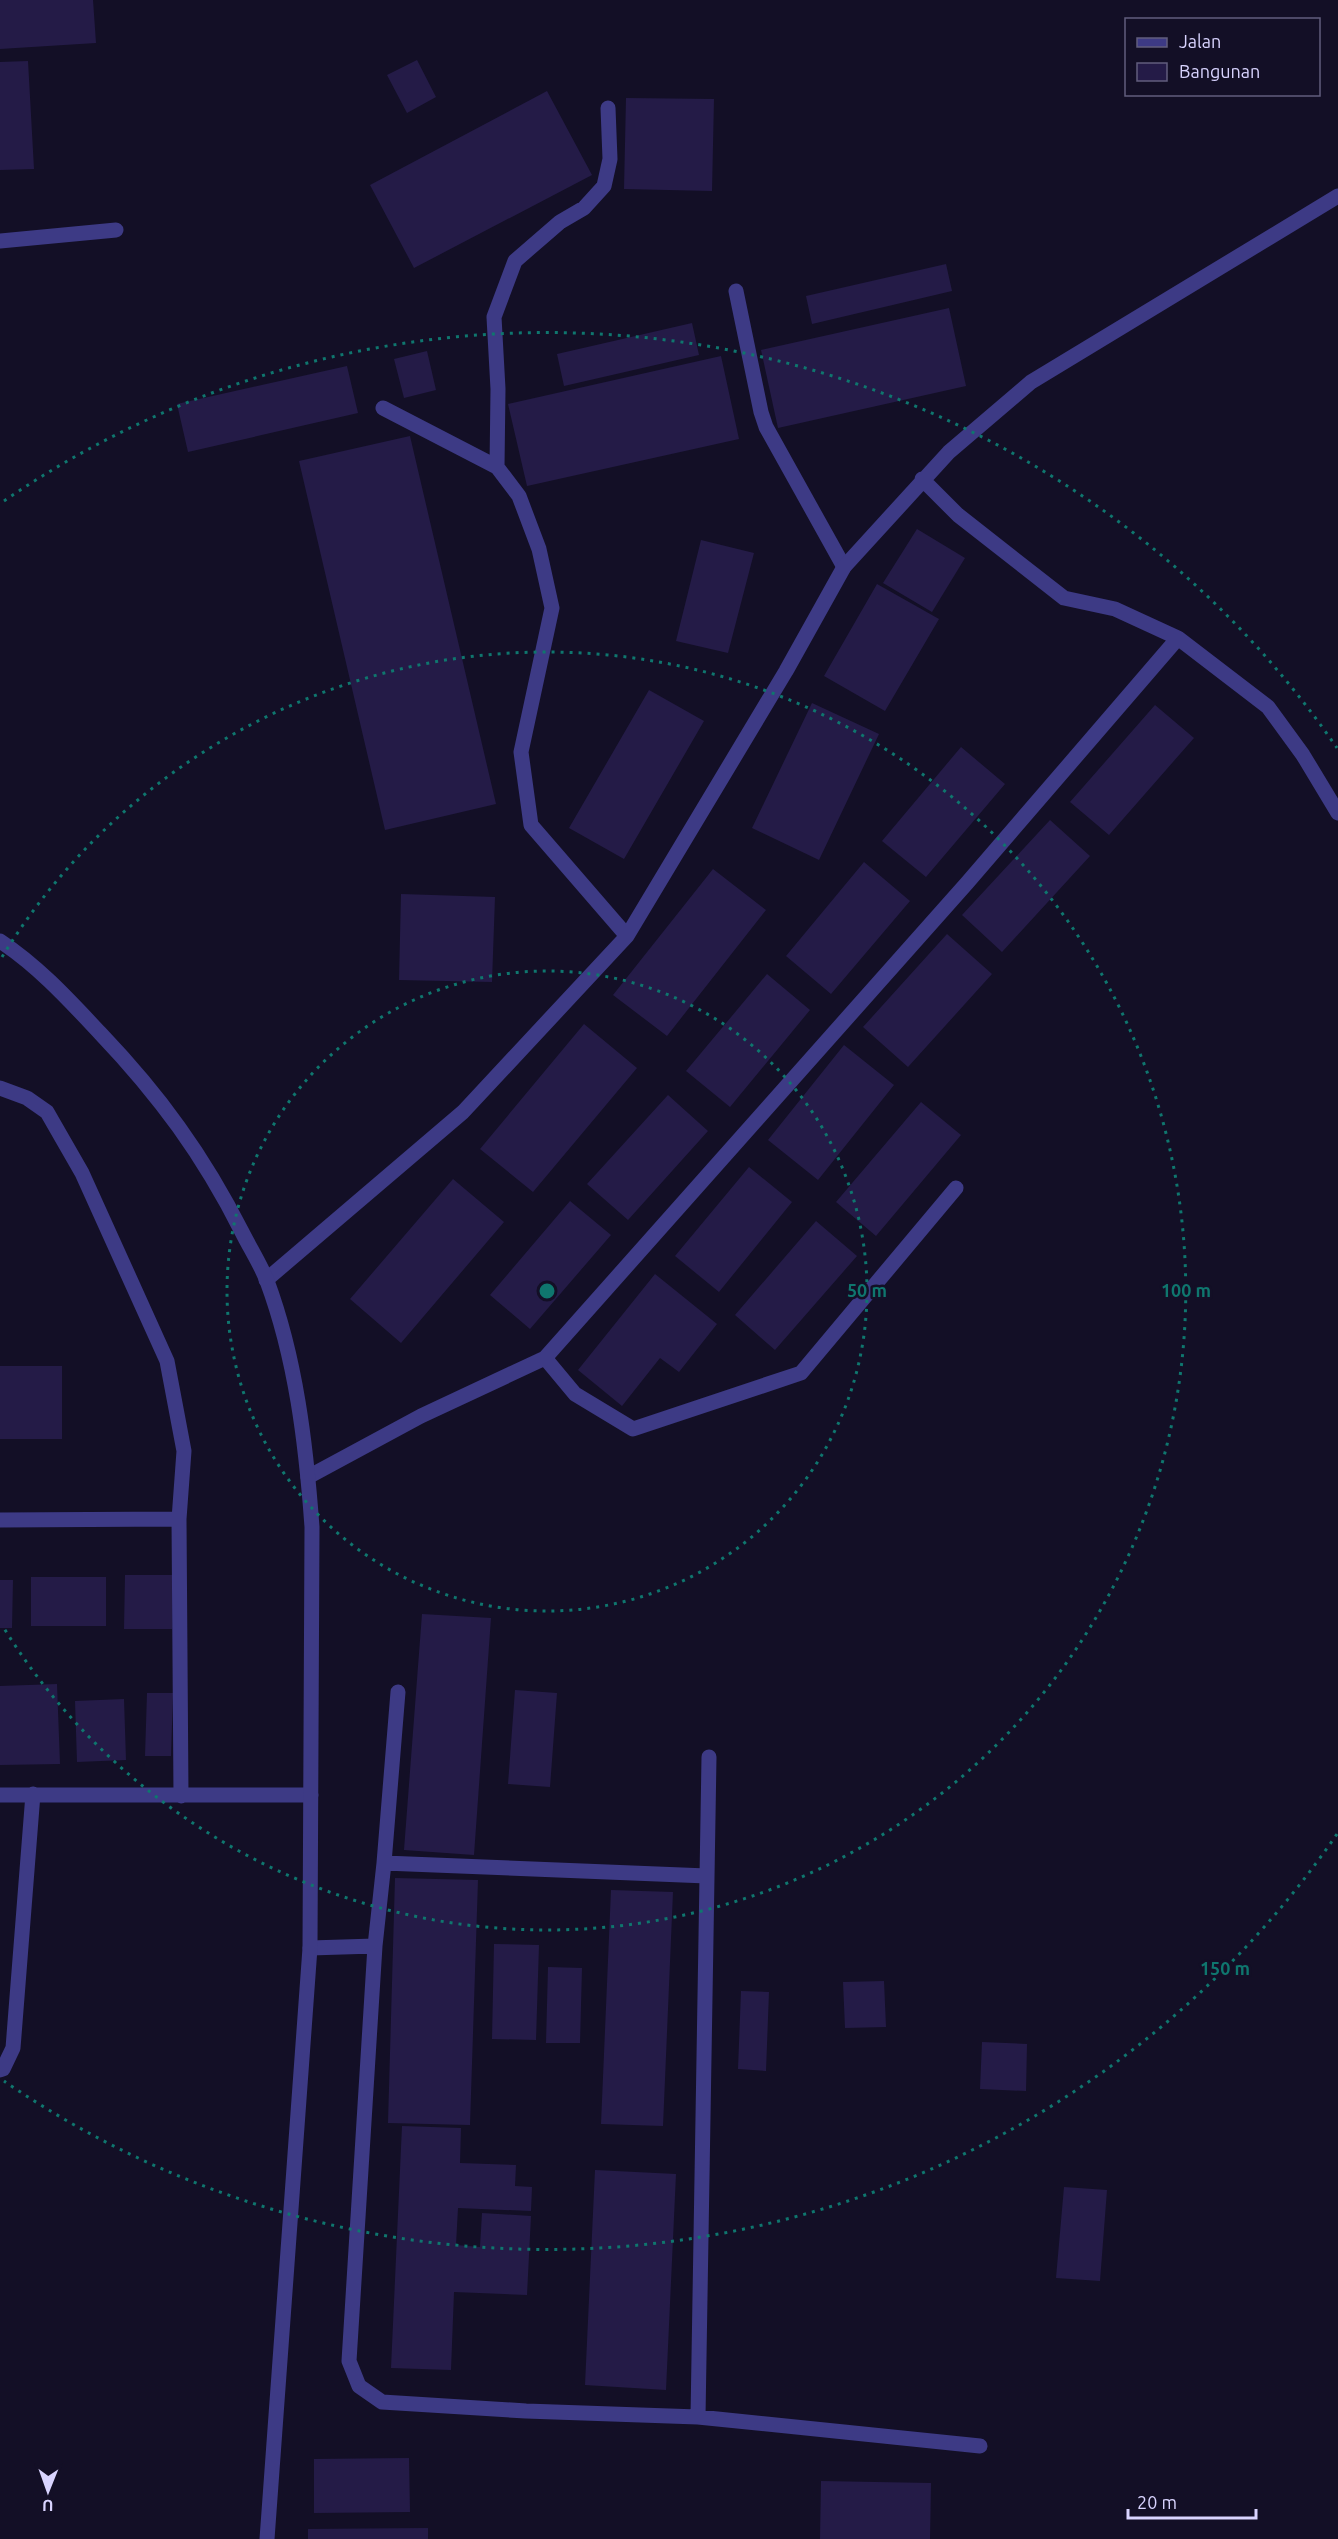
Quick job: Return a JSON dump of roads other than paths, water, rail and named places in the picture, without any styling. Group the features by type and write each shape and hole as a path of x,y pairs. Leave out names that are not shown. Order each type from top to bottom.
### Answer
{"street":[{"path":"497,467 498,389 494,317 515,261 560,222 584,208 604,186 610,159 608,108"},
{"path":"266,1280 463,1112 627,936 786,671 844,567 922,479 949,452 1031,382 1338,196"},
{"path":"0,241 116,230"},
{"path":"736,291 766,427 844,567"},
{"path":"383,408 497,467 519,496 539,549 552,608 521,752 531,825 627,936"},
{"path":"922,479 958,515 1064,598 1115,609 1178,638 1268,707 1303,755 1338,813"},
{"path":"308,1477 421,1416 545,1358 975,874 1178,638"},
{"path":"0,941 18,953 51,982 156,1094 217,1182 266,1280 291,1364 308,1477 312,1527 310,1948 267,2539"},
{"path":"0,1088 27,1098 47,1112 82,1173 167,1361 184,1451 179,1519 181,1796"},
{"path":"545,1358 575,1394 633,1429 801,1373 956,1188"},
{"path":"0,1520 179,1519"},
{"path":"398,1692 375,1946 350,2361 359,2386 382,2402 526,2411 698,2417 980,2446"},
{"path":"698,2417 709,1757"},
{"path":"0,2070 13,2048 33,1794"},
{"path":"0,1795 311,1795"},
{"path":"384,1863 707,1876"},
{"path":"310,1948 375,1946"}]}
